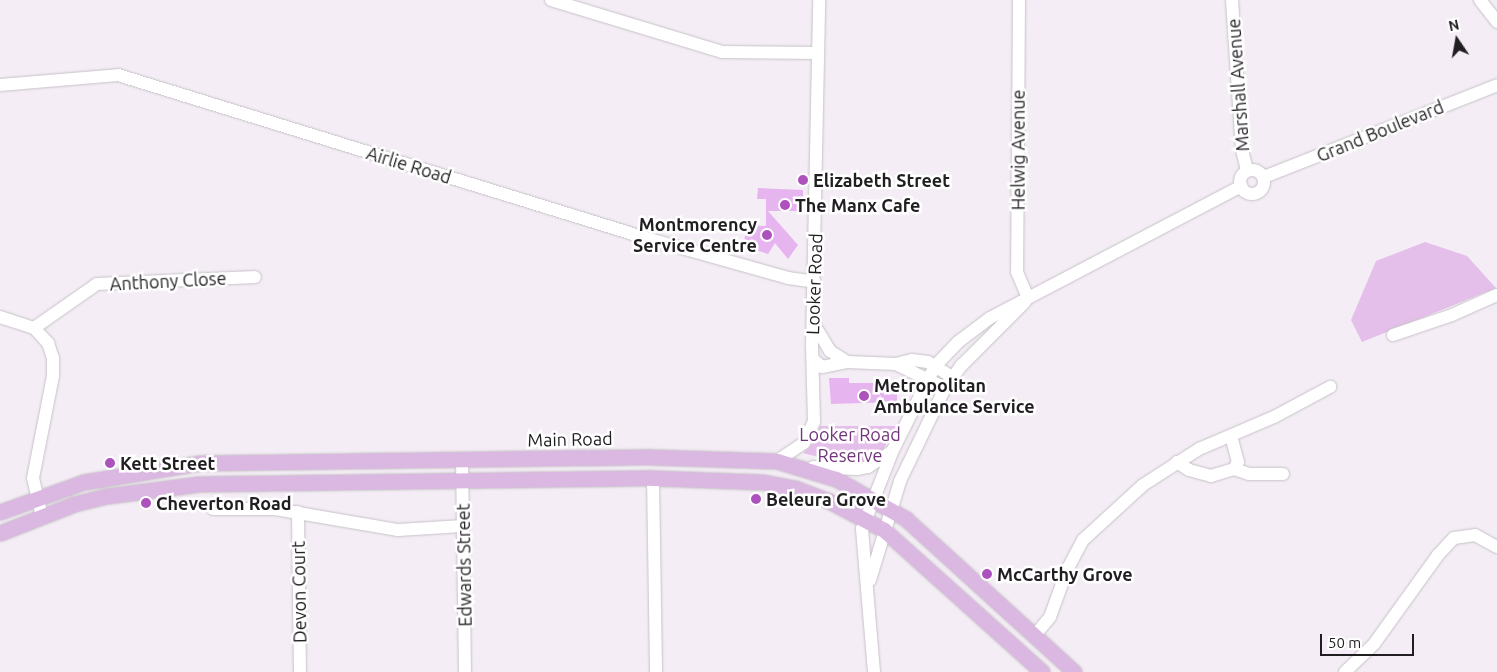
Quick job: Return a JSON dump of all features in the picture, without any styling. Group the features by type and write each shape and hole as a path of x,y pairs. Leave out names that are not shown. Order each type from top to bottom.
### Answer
{"main road":[{"name":"Main Road","path":"0,512 35,497 114,475 200,463 651,457 777,461 799,465 872,497 891,508 928,538 1074,672"},
{"path":"0,533 42,516 107,496 199,484 653,478 741,479 782,485 865,517 884,530 1042,672"}],"street":[{"path":"550,0 722,52 818,53"},
{"name":"Looker Road","path":"777,461 795,451 811,433 814,415 813,359 819,0"},
{"name":"Helwig Avenue","path":"1019,0 1017,272 1028,298"},
{"name":"Marshall Avenue","path":"1232,0 1242,150 1247,170"},
{"path":"1480,0 1497,22"},
{"name":"Airlie Road","path":"0,85 118,75 646,238 788,278 815,282"},
{"name":"Grand Boulevard","path":"1264,177 1497,86"},
{"path":"1247,170 1257,170 1264,177 1264,185 1257,193 1248,194 1241,186 1240,177 1247,170"},
{"path":"874,672 868,590 862,542 865,517 893,450 926,379 935,366 972,331 1028,298 1241,186"},
{"name":"Anthony Close","path":"34,328 97,284 255,277"},
{"path":"1393,335 1452,315 1497,295"},
{"path":"868,590 872,565 906,467 945,388 952,377 1028,298"},
{"path":"0,317 34,328 48,343 54,366 35,467 35,497 42,516"},
{"path":"815,326 830,351 846,362"},
{"path":"813,359 822,367 846,362 896,364 912,360 935,366 952,377"},
{"path":"896,364 945,388"},
{"path":"1034,635 1050,617 1067,570 1083,540 1143,485 1178,462 1330,386"},
{"path":"1230,436 1238,462 1234,469"},
{"path":"799,465 857,469 883,459 893,450"},
{"name":"Edwards Street","path":"462,459 465,672"},
{"path":"1178,462 1189,470 1211,476 1234,469 1249,474 1283,474"},
{"path":"653,478 656,672"},
{"path":"213,509 298,512 398,530 463,526"},
{"name":"Devon Court","path":"298,512 300,672"},
{"path":"1345,672 1374,644 1438,555 1454,538 1476,535 1497,547"}],"green space":[{"path":"1425,242 1467,256 1496,288 1362,342 1351,320 1376,261"},
{"name":"Looker Road Reserve","path":"820,426 896,426 881,454 861,464 839,462 803,453 812,444"}],"building":[{"path":"758,188 803,190 803,211 768,211 798,245 788,259 775,243 768,254 744,246 746,225 766,226 766,199 757,199"},
{"name":"Metropolitan Ambulance Service","path":"829,378 849,378 849,383 889,383 889,390 897,390 897,402 831,404"}],"place":[{"name":"Elizabeth Street","path":"803,180"},
{"name":"The Manx Cafe","path":"785,205"},
{"name":"Montmorency Service Centre","path":"767,235"},
{"name":"Metropolitan Ambulance Service","path":"864,396"},
{"name":"Kett Street","path":"110,463"},
{"name":"Beleura Grove","path":"756,499"},
{"name":"Cheverton Road","path":"146,503"},
{"name":"McCarthy Grove","path":"987,574"}]}
